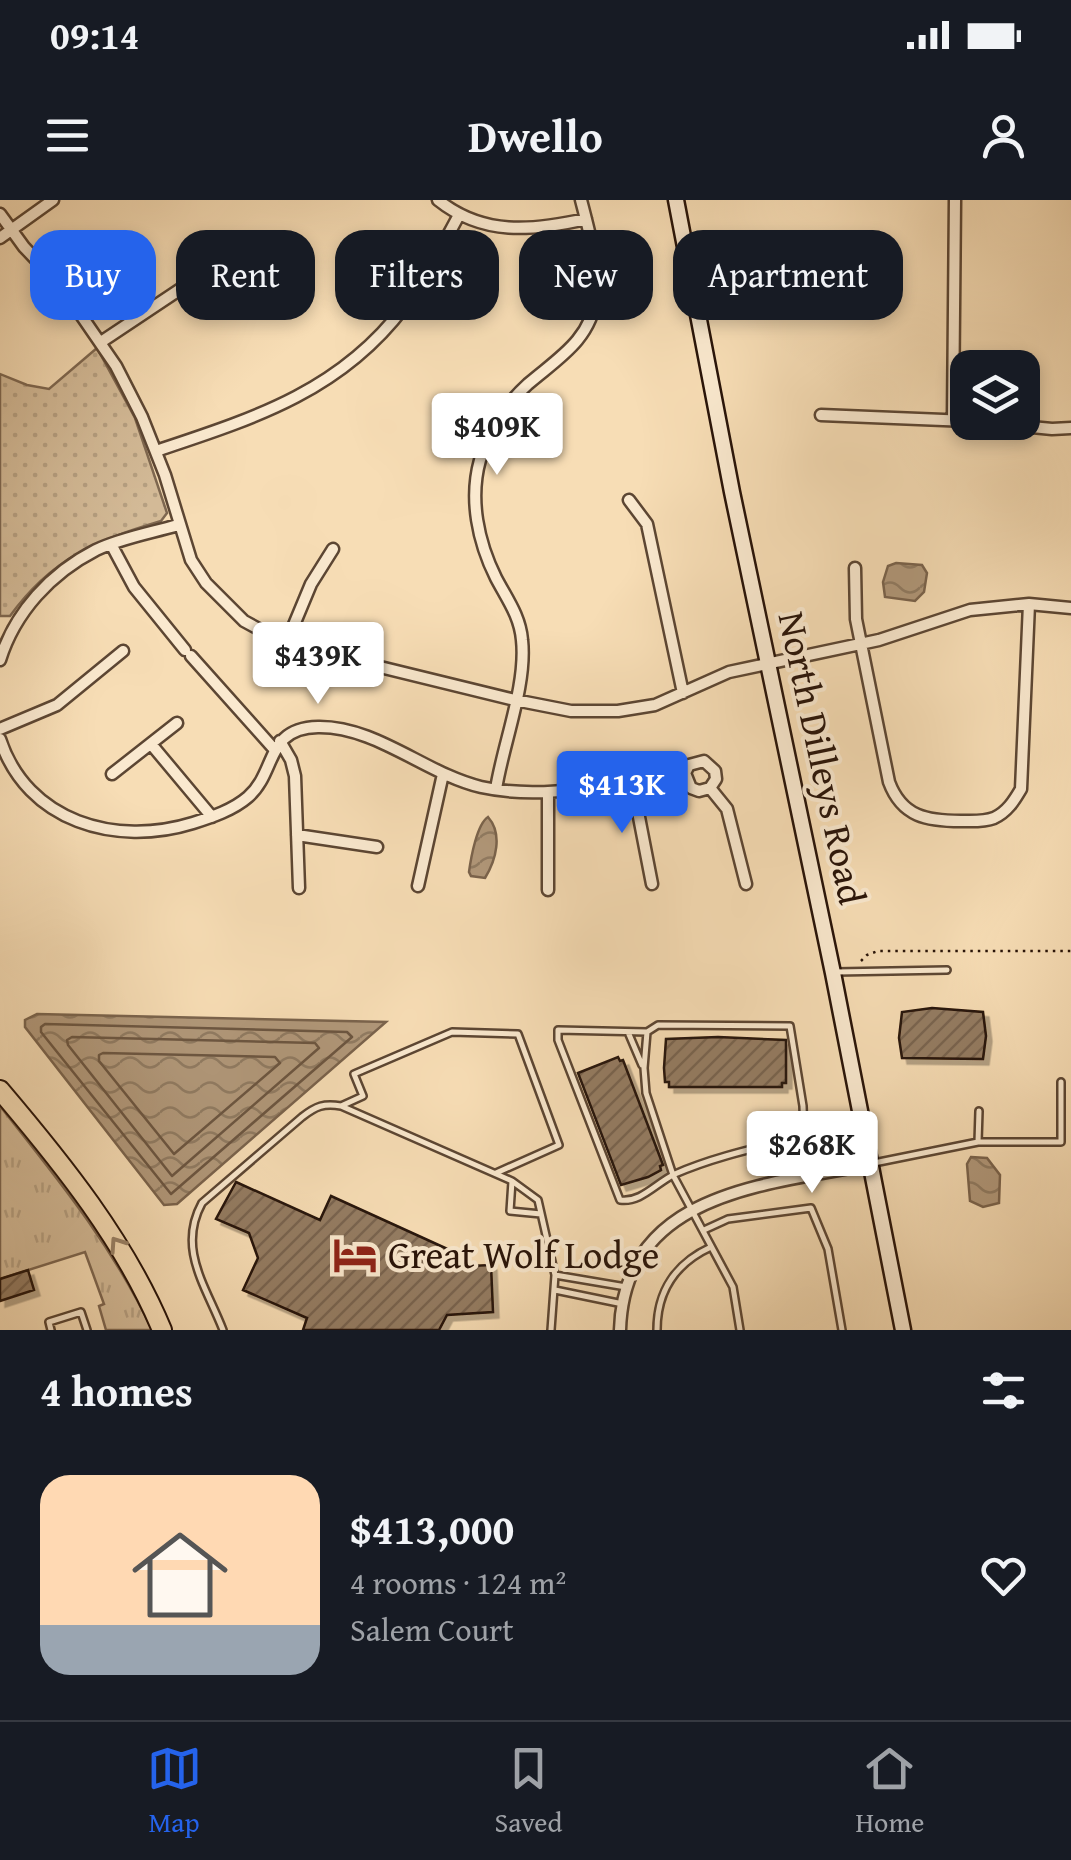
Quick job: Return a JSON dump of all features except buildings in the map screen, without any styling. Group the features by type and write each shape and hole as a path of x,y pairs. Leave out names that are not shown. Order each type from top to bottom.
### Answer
{"highway":[{"path":"0,1090 115,1241 136,1274 162,1330"}],"street":[{"path":"0,238 53,200"},
{"path":"438,200 459,214 496,228 514,230 586,219"},
{"path":"496,789 522,667 520,626 484,552 478,528 476,485 486,445 506,408 566,354 592,313 596,272 581,200"},
{"name":"North Dilleys Road","path":"676,200 903,1330"},
{"path":"953,350 954,200"},
{"path":"0,214 61,286 101,342 142,417 192,560 218,598 244,622 286,644 515,700 570,711 618,712 655,705 728,672 860,644 970,610 1029,604 1071,608"},
{"path":"156,451 278,408 327,380 358,356 404,307 459,214"},
{"path":"101,342 176,292"},
{"path":"821,415 950,419"},
{"path":"1040,428 1071,428"},
{"path":"629,500 647,524 683,693"},
{"path":"0,660 8,634 33,598 80,560 112,544 178,526"},
{"path":"112,544 134,587 188,653 277,745 286,746 296,776 299,888"},
{"path":"286,644 311,584 333,549"},
{"path":"855,568 856,619 889,782 899,803 921,818 983,821 1006,811 1014,802 1023,781 1029,604"},
{"path":"0,729 56,705 123,652"},
{"path":"112,774 176,722"},
{"path":"0,739 10,764 31,792 50,808 90,827 132,832 165,830 212,817 249,796 277,745 312,727 344,730 444,774 496,789 548,792 632,781 685,773 695,762 707,762 716,779 710,788 699,791 691,788 685,773"},
{"path":"152,744 212,817"},
{"path":"418,886 444,774"},
{"path":"632,781 652,884"},
{"path":"710,788 727,808 746,884"},
{"path":"548,792 548,890"},
{"path":"296,835 377,847"},
{"path":"620,1330 623,1304 639,1260 656,1238 691,1209 726,1194 871,1164"}],"lane":[{"path":"833,973 947,970"},
{"path":"658,1025 790,1026 804,1136 724,1156 673,1175 631,1202 620,1200 558,1040 558,1030 628,1032 647,1032 658,1025"},
{"path":"341,1106 363,1096 354,1074 452,1032 518,1034 558,1145 495,1173"},
{"path":"628,1032 644,1068"},
{"path":"647,1032 646,1093 673,1175 732,1287 740,1330"},
{"path":"871,1164 978,1142 1060,1142 1061,1082"},
{"path":"223,1330 193,1254 189,1239 192,1220 202,1204 316,1106 341,1106 512,1180 538,1200 555,1276 551,1330"},
{"path":"978,1142 979,1112"},
{"path":"512,1180 510,1211 542,1214"},
{"path":"704,1230 728,1219 811,1208 828,1249 842,1330"},
{"path":"657,1330 657,1310 670,1279 684,1261 712,1247"},
{"path":"555,1276 628,1287"},
{"path":"555,1290 623,1304"},
{"path":"51,1330 48,1322 82,1312 87,1330"}],"path":[{"path":"856,970 867,955 878,951 1071,951"}],"green space":[{"path":"97,348 135,418 167,513 161,521 76,554 42,580 10,616 0,616 0,374 49,389"},
{"path":"0,1106 102,1241 152,1330 106,1330 99,1306 104,1304 85,1252 0,1279"}],"water":[{"path":"922,565 927,573 924,592 915,601 885,597 883,582 888,566"},
{"path":"488,817 497,839 495,855 485,878 471,876 475,842"},
{"path":"37,1014 386,1022 177,1204 164,1205 25,1027 25,1020"},
{"path":"971,1157 987,1158 1000,1175 999,1203 983,1207 970,1201 967,1164"}],"place":[{"name":"Great Wolf Lodge","path":"355,1255"}]}
